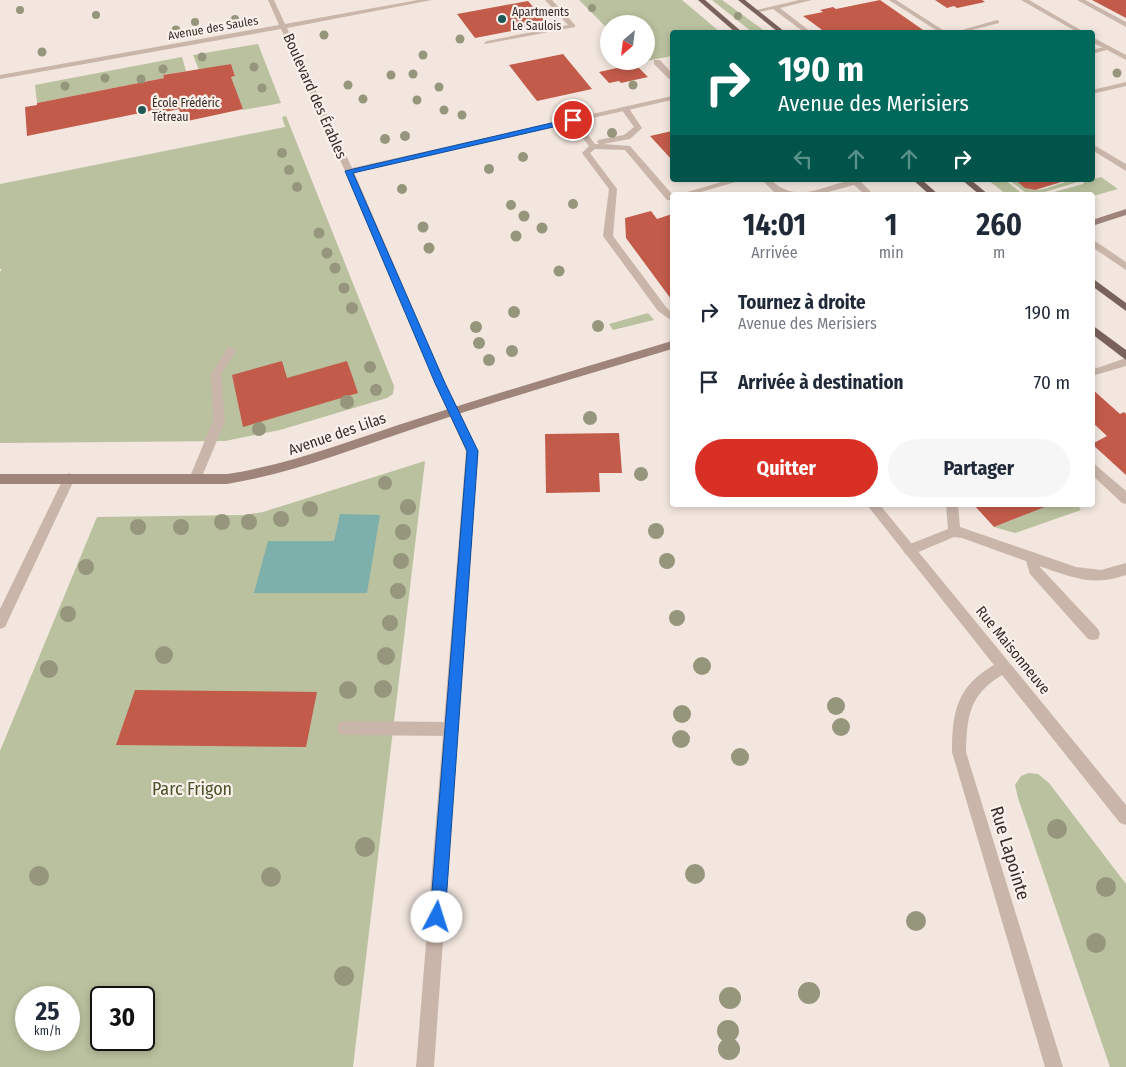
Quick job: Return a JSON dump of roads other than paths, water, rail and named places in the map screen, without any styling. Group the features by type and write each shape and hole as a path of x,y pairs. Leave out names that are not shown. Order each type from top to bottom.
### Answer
{"main road":[{"path":"701,0 737,30"},
{"path":"741,0 779,30"},
{"path":"919,182 931,192"},
{"path":"969,182 981,192"},
{"path":"1095,283 1126,308"},
{"path":"1095,330 1126,356"}],"street":[{"name":"Boulevard des Érables","path":"271,0 472,451 425,1067"},
{"name":"Avenue des Saules","path":"0,77 429,0"},
{"path":"487,43 573,26 548,0"},
{"path":"755,11 809,0"},
{"path":"892,0 940,30"},
{"path":"1024,0 1077,30"},
{"path":"1080,0 1126,25"},
{"path":"774,7 805,30"},
{"path":"966,30 997,22"},
{"path":"1095,41 1126,58"},
{"path":"1095,51 1108,48"},
{"path":"657,62 670,75"},
{"path":"1095,91 1126,84"},
{"path":"348,171 670,98"},
{"path":"625,109 637,124 638,128 634,133 627,137 592,145 586,153 613,189 608,236 662,309 670,316"},
{"path":"573,120 592,145 627,148 670,197"},
{"path":"1095,148 1126,168"},
{"path":"692,192 730,182"},
{"path":"768,182 779,192"},
{"path":"817,192 851,182"},
{"path":"855,182 867,192"},
{"path":"1095,222 1126,212"},
{"path":"1095,244 1126,267"},
{"name":"Avenue des Lilas","path":"0,479 226,479 278,470 454,411 670,346"},
{"path":"195,479 219,421 216,374 231,351"},
{"path":"1095,373 1126,362"},
{"path":"1095,470 1126,499"},
{"path":"0,623 69,478"},
{"name":"Rue Maisonneuve","path":"875,507 1126,817"},
{"path":"952,507 954,532"},
{"path":"910,550 954,532 962,533 1092,577 1105,577 1126,569"},
{"path":"1032,558 1032,565 1035,570 1093,634"},
{"name":"Rue Lapointe","path":"1005,666 987,676 972,689 963,707 959,727 959,752 1054,1067"},
{"path":"344,728 452,729"}],"water":[{"path":"340,514 380,515 367,593 254,593 268,541 334,541"}],"place":[{"name":"Apartments Le Saulois","path":"502,19"},
{"name":"École Frédéric Tétreau","path":"142,110"}],"park label":[{"name":"Parc Frigon","path":"192,789"}]}
